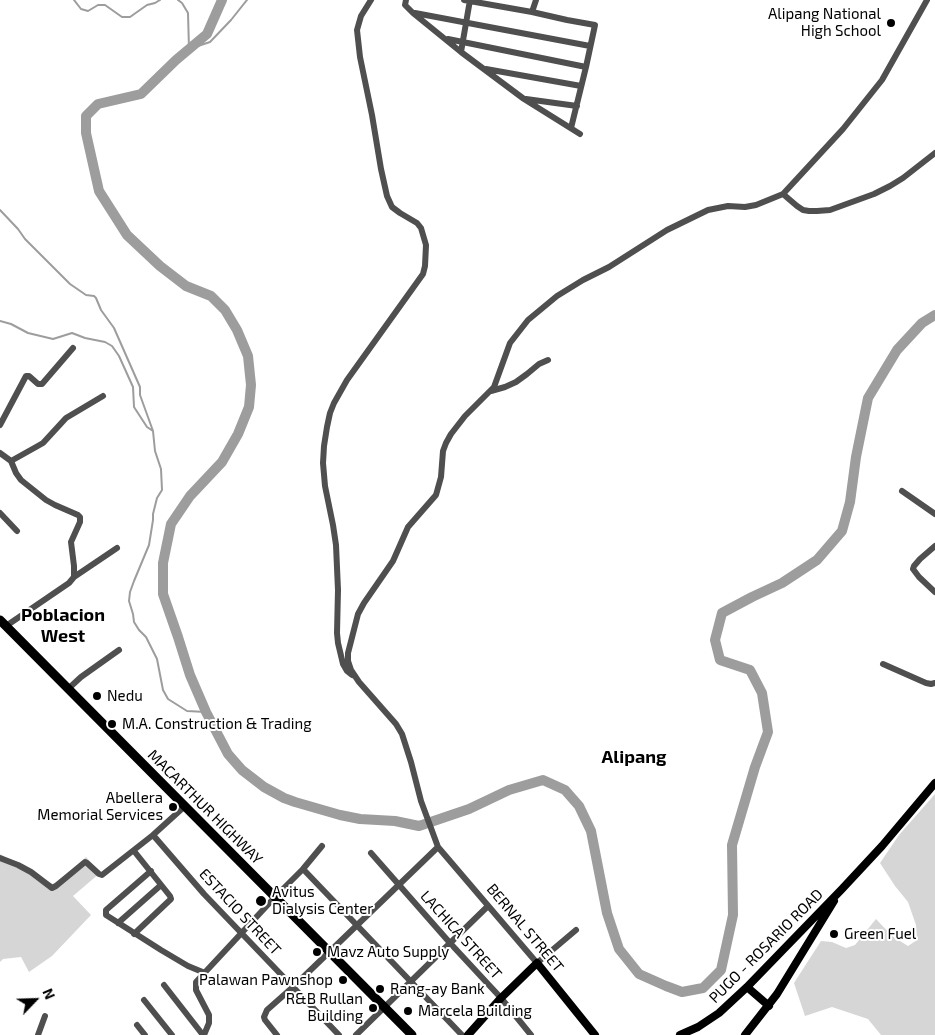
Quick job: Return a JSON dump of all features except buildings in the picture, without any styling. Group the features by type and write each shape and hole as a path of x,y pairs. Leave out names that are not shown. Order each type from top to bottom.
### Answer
{"highway":[{"name":"MACARTHUR HIGHWAY","path":"3,623 412,1035"}],"main road":[{"name":"PUGO - ROSARIO ROAD","path":"680,1035 698,1027 719,1013 747,987 882,846 935,783"},
{"name":"PUGO - ROSARIO ROAD","path":"745,1035 769,1006 842,889"},
{"path":"468,1035 501,998 537,963"},
{"name":"BERNAL STREET","path":"537,963 595,1035"},
{"path":"747,987 769,1006"}],"street":[{"name":"BERNAL STREET","path":"371,0 361,16 357,30 360,57 387,196 392,207 422,228 426,246 423,274 347,380 330,413 323,463 325,486 336,545 337,633 339,648 347,672 353,675 396,724 402,734 421,801 438,847 537,963"},
{"path":"406,0 404,5 461,52 524,99 580,134"},
{"path":"461,52 467,23 468,0 596,25 571,128"},
{"path":"532,12 536,0"},
{"path":"353,675 348,661 348,653 358,614 364,602 393,561 408,527 436,495 441,477 443,451 451,434 465,416 490,392 499,376 510,343 528,320 557,296 583,280 609,268 667,230 708,210 728,206 745,207 756,205 783,194 843,129 882,80 927,0"},
{"path":"413,13 590,46"},
{"path":"445,39 586,67"},
{"path":"484,69 581,86"},
{"path":"524,99 577,106"},
{"path":"783,194 803,210 817,212 830,210 890,186 935,153"},
{"path":"0,425 26,376 29,376 38,384 42,384 73,348"},
{"path":"490,392 516,382 539,364 548,360"},
{"path":"11,461 43,443 66,418 103,396"},
{"path":"0,453 11,461 16,474 21,480 50,502 80,517 80,522 71,542 74,577"},
{"path":"902,490 935,514"},
{"path":"0,513 17,531"},
{"path":"935,546 920,558 913,569 918,577 935,592"},
{"path":"3,623 71,581 74,577 117,548"},
{"path":"68,689 119,650"},
{"path":"883,664 926,683 935,683"},
{"path":"0,858 31,872 52,888 85,862 102,875 134,851 185,806"},
{"name":"ESTACIO STREET","path":"153,835 204,894 339,1035"},
{"path":"164,986 203,1035 209,1023 209,1014 198,994 196,982 274,897 303,869 322,846"},
{"path":"277,1035 265,1020 267,1010 438,847"},
{"path":"134,851 170,896 170,901 134,934"},
{"name":"LACHICA STREET","path":"371,853 501,998 531,1035"},
{"path":"303,869 462,1035"},
{"path":"151,872 106,910 106,914 134,934 188,966 205,973"},
{"path":"118,923 162,885"},
{"path":"356,1035 488,906"},
{"path":"537,963 576,930"},
{"path":"144,1000 172,1035"},
{"path":"38,1035 46,1016"},
{"path":"137,1025 145,1035"}],"shaded area":[{"path":"935,794 935,1035 881,1035 868,1019 832,1007 805,1016 794,983 821,941 832,942 846,948 855,945 876,919 892,936 908,946 917,940 916,925 908,902 880,863 899,835"},
{"path":"0,854 53,884 86,857 100,873 73,896 91,915 52,956 29,972 21,957 3,959 0,962"}],"waterway":[{"path":"74,0 81,9 88,11 98,5 105,5 122,17 130,17 147,5 160,0"},
{"path":"178,0 188,13 189,49 210,42 247,0"},
{"path":"222,0 207,34 176,60 141,94 98,104 86,116 86,133 99,191 127,235 160,266 186,286 211,296 225,310 237,330 248,356 251,385 249,407 238,434 222,462 190,496 171,524 163,563 163,594 190,675 206,712 228,754 242,770 264,787 284,798 340,815 360,819 395,821 419,826 469,809 509,790 543,780 565,790 579,806 591,831 607,913 619,949 639,974 666,986 682,992 703,988 721,970 733,915 732,845 755,767 768,732 762,693 750,670 720,660 715,640 722,613 782,583 817,560 842,531 850,502 856,457 868,398 897,350 922,323 935,315"},
{"path":"0,210 25,239 70,284 86,295 96,298 101,310 114,328 140,387 140,395 153,431 155,451 161,469 162,490 157,498 153,514 149,545 130,592 129,601 134,622 146,637 157,659 163,690 168,699 187,711 206,712"},
{"path":"0,321 11,324 28,333 53,339 72,333 105,342 112,346 119,356 133,387 134,407 147,427 153,431"}],"place":[{"name":"Alipang National High School","path":"891,23"},
{"name":"Nedu","path":"97,696"},
{"name":"M.A. Construction & Trading","path":"112,724"},
{"name":"Abellera Memorial Services","path":"173,807"},
{"name":"Avitus Dialysis Center","path":"261,901"},
{"name":"Green Fuel","path":"834,934"},
{"name":"Mavz Auto Supply","path":"317,952"},
{"name":"Palawan Pawnshop","path":"343,980"},
{"name":"Rang-ay Bank","path":"380,989"},
{"name":"R&B Rullan Building","path":"373,1008"},
{"name":"Marcela Building","path":"408,1011"}],"district":[{"name":"Poblacion West","path":"63,625"},
{"name":"Alipang","path":"634,757"}]}
